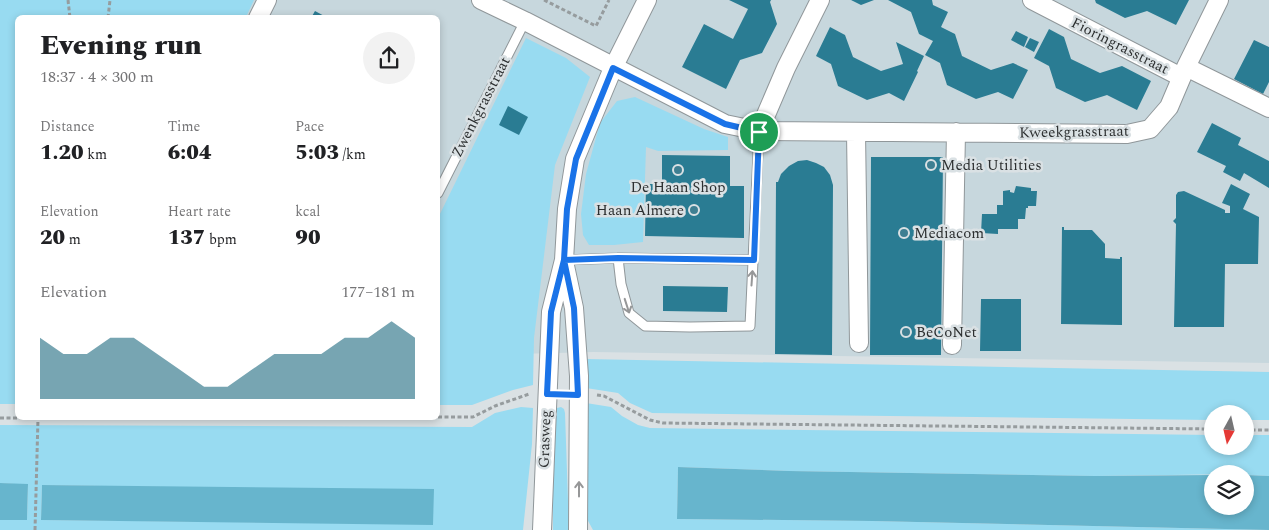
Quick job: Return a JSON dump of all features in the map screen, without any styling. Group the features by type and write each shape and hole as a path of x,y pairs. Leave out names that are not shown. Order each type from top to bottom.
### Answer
{"street":[{"path":"260,15 267,0"},
{"path":"481,0 525,20 613,68"},
{"name":"Grasweg","path":"542,530 551,312 564,260 567,209 576,159 613,68 647,0"},
{"path":"759,132 786,68 820,0"},
{"name":"Fioringrasstraat","path":"1032,0 1184,72"},
{"name":"Kweekgrasstraat","path":"613,68 725,124 759,132 1127,134 1150,129 1169,108 1184,72 1219,0"},
{"path":"1184,72 1269,108"},
{"path":"856,132 859,343"},
{"path":"952,345 956,132"},
{"name":"Grasweg","path":"564,260 574,308 578,395 578,530"}],"lane":[{"name":"Zwenkgrasstraat","path":"440,190 525,20"},
{"path":"618,258 621,284 629,313 645,326 750,326 759,132"},
{"path":"564,260 618,258 754,260"}],"path":[{"path":"68,0 70,15"},
{"path":"108,15 110,0"},
{"path":"544,0 596,26 609,0"},
{"path":"440,417 473,417 495,406 530,393 547,394"},
{"path":"578,395 604,396 650,420 663,423 1204,429"},
{"path":"0,418 15,418"},
{"path":"35,530 38,420"},
{"path":"1254,430 1269,430"}],"shaded area":[{"path":"0,0 254,0 247,15 15,15 15,404 0,404"},
{"path":"221,0 1269,0 1269,363 594,352 440,356 440,15 214,15"},
{"path":"526,38 566,58 590,77 555,165 534,338 533,385 472,405 440,405 440,214"},
{"path":"635,97 704,129 728,137 728,150 658,151 646,147 643,242 589,245 583,235 581,214 586,174 600,123 617,101"},
{"path":"585,359 1269,372 1269,420 1254,420 1254,405 1204,405 1204,420 652,413 630,403 618,393 586,388"},
{"path":"586,403 611,407 638,425 650,428 1204,435 1204,455 1254,455 1254,435 1269,435 1269,476 1254,475 1254,465 1204,465 1204,475 1095,476 789,471 678,467 677,519 872,521 1269,530 593,530 587,519"},
{"path":"521,407 533,408 532,444 523,530 0,530 0,520 27,519 28,485 0,483 0,425 472,427 495,413","holes":["42,485 164,487 433,524 41,520"]},
{"path":"561,407 565,413 569,530 553,530 553,422 554,412 557,408"},
{"path":"678,467 789,471 1095,476 1204,475 1204,515 1254,515 1254,475 1269,476 1269,530 872,521 677,519"},
{"path":"0,483 28,484 27,520 0,520"},
{"path":"42,485 434,489 433,525 41,520"}],"building":[{"path":"729,0 771,0 777,24 762,53 740,60 726,89 682,67 704,24 733,39 748,9"},
{"path":"851,0 874,0 861,5"},
{"path":"888,0 932,0 933,5 948,12 941,27 955,34 962,56 991,70 1013,63 1028,70 1013,99 998,92 976,99 947,85 940,63 925,55 933,41 919,34 911,12"},
{"path":"1095,0 1189,0 1176,25 1147,11 1125,18 1096,3"},
{"path":"315,11 322,15 313,15"},
{"path":"830,27 845,35 853,57 881,71 903,64 896,42 924,56 904,101 889,93 867,100 838,86 831,64 816,56"},
{"path":"1049,29 1064,37 1071,59 1100,73 1122,66 1151,81 1137,110 1107,95 1085,102 1056,88 1049,66 1034,58"},
{"path":"1016,31 1028,37 1024,47 1011,40"},
{"path":"1030,38 1039,42 1034,52 1025,47"},
{"path":"1254,40 1269,47 1269,82 1263,94 1234,79"},
{"path":"508,106 528,117 519,135 499,125"},
{"path":"1212,123 1241,138 1238,145 1269,161 1269,188 1244,173 1240,181 1223,172 1226,166 1197,152"},
{"path":"662,155 730,156 730,186 744,186 744,238 645,236 646,184 662,184"},
{"path":"871,157 943,157 941,355 870,355"},
{"path":"807,160 824,167 830,175 833,185 832,355 775,354 776,182 778,182 781,174 789,166 798,161"},
{"path":"1231,184 1250,194 1243,209 1259,217 1258,264 1225,264 1224,327 1174,327 1176,224 1173,221 1176,218 1176,195 1178,192 1184,191 1225,210 1225,213 1230,213 1230,206 1222,203"},
{"path":"1016,186 1031,188 1031,191 1037,191 1036,206 1028,206 1026,208 1025,219 1018,219 1018,229 998,229 998,234 981,233 982,214 997,214 997,205 1003,205 1003,191 1010,190 1010,192 1014,193"},
{"path":"1062,227 1064,227 1064,230 1092,230 1105,244 1105,258 1120,259 1122,257 1122,325 1061,324"},
{"path":"663,286 728,287 727,312 663,311"},
{"path":"981,299 1021,299 1021,351 980,351"}],"place":[{"name":"Media Utilities","path":"931,165"},
{"name":"De Haan Shop","path":"678,170"},
{"name":"Haan Almere","path":"694,210"},
{"name":"Mediacom","path":"904,233"},
{"name":"BeCoNet","path":"906,332"}],"route":[{"path":"759,132 725,124 613,68 576,159 567,209 564,260 574,308 579,376 578,395 547,394 551,312 564,260 618,258 754,260 759,132"}]}
